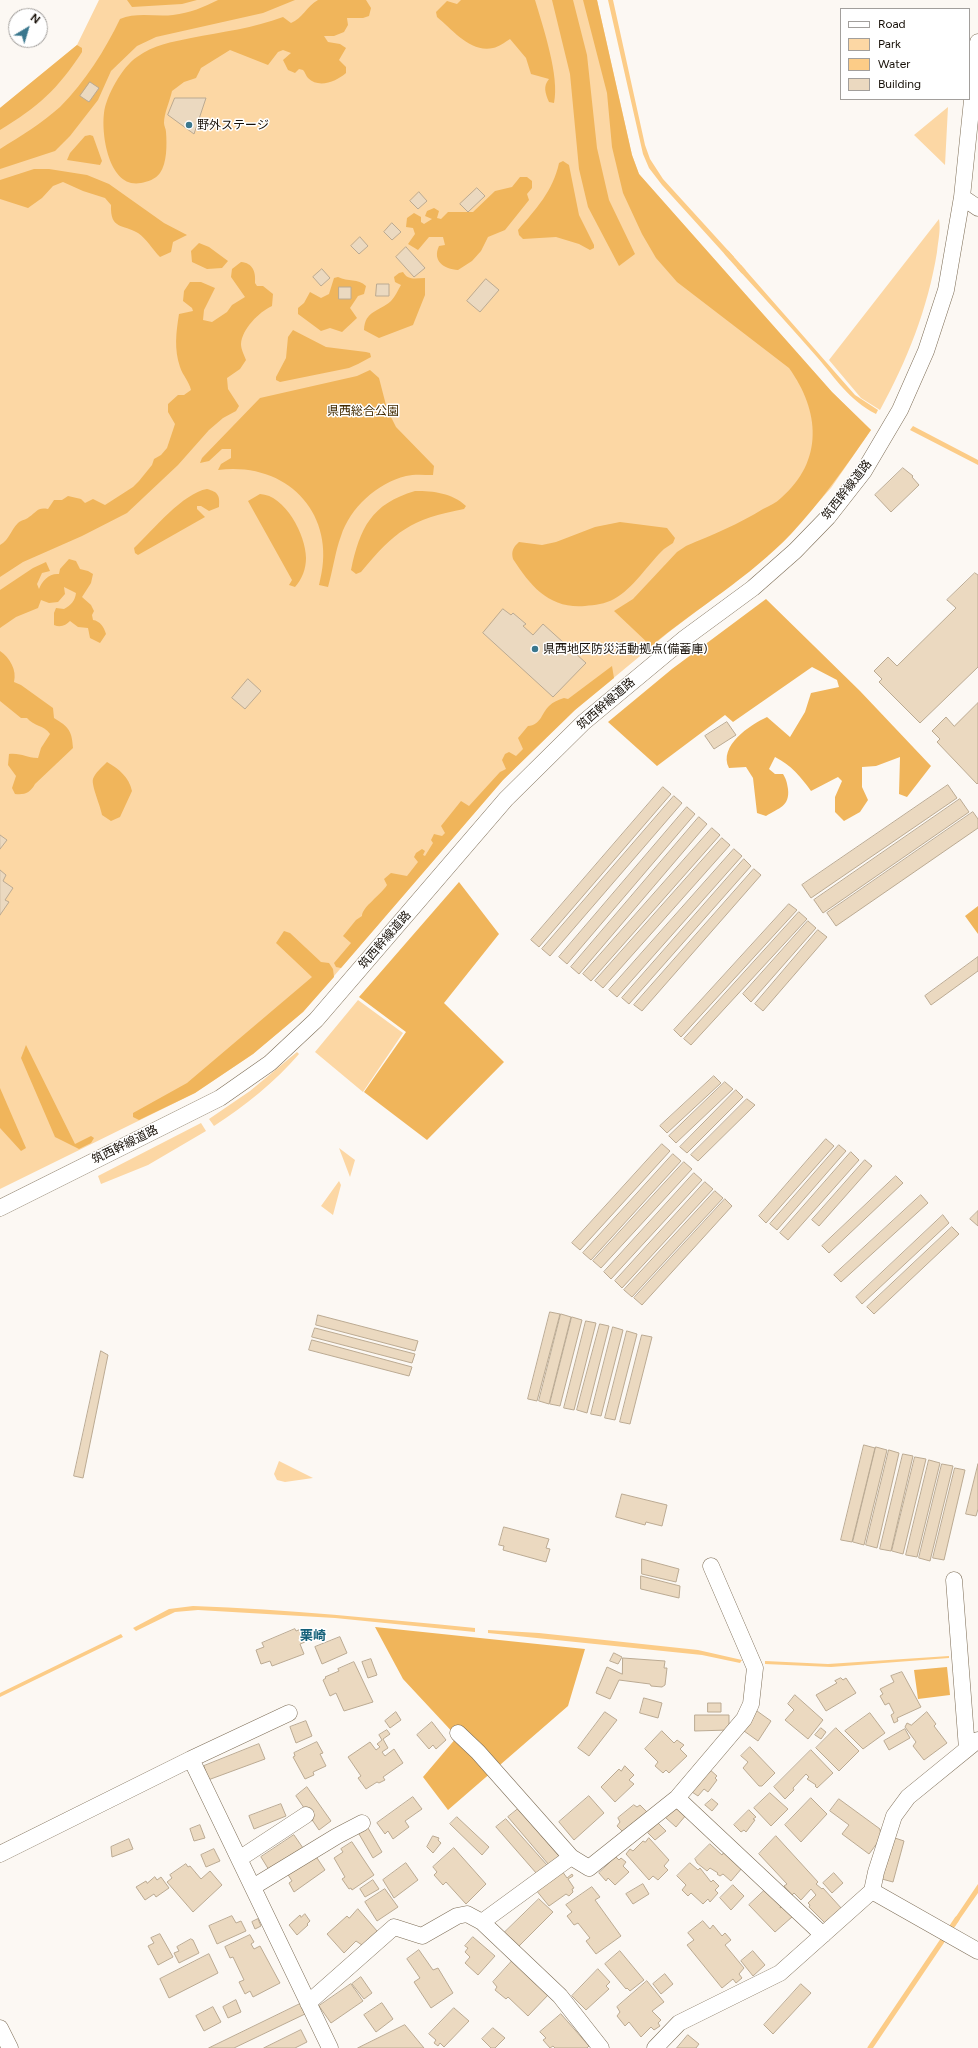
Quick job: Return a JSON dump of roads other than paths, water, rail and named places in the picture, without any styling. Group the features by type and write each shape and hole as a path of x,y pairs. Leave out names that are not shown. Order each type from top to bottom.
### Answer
{"street":[{"name":"筑西幹線道路","path":"0,1208 220,1098 276,1058 316,1020 506,800 584,722 684,638 753,588 795,551 828,517 864,471 900,410 926,351 946,290 962,197 978,42"},
{"path":"962,197 978,208"},
{"path":"458,1733 478,1752 571,1857 589,1868 677,1798 744,1719 751,1704 755,1668 711,1566"},
{"path":"655,2048 679,2023 780,1973 872,1891 876,1872 894,1816 908,1797 972,1745 954,1580"},
{"path":"0,1854 191,1759 289,1713"},
{"path":"191,1759 330,2048"},
{"path":"677,1798 824,1935"},
{"path":"239,1859 306,1815"},
{"path":"253,1887 362,1822"},
{"path":"482,1922 571,1857"},
{"path":"872,1891 978,1952"},
{"path":"308,2003 394,1927 422,1936 457,1916 467,1914 482,1922 560,1996 602,2048"},
{"path":"0,2028 10,2048"}],"water":[{"path":"608,0 613,0 645,145 650,159 663,179 734,257 730,260 662,185 649,168 643,154"},
{"path":"741,265 855,395 878,410 876,414 850,395 737,268"},
{"path":"913,426 978,460 978,465 910,430"},
{"path":"193,1606 264,1609 369,1618 475,1628 475,1632 335,1618 198,1610 175,1612 136,1631 133,1628 169,1609"},
{"path":"488,1630 539,1633 698,1650 742,1660 740,1663 702,1655 488,1633"},
{"path":"121,1634 123,1637 0,1697 0,1693"},
{"path":"949,1656 949,1658 831,1667 765,1664 765,1661 828,1664"},
{"path":"978,1884 978,1893 955,1926 951,1924"}],"waterway":[{"path":"727,253 743,271"},
{"path":"870,2048 957,1919"}],"place":[{"name":"野外ステージ","path":"189,125"},
{"name":"県西地区防災活動拠点(備蓄庫)","path":"535,649"}],"district":[{"name":"栗崎","path":"313,1636"}],"park label":[{"name":"県西総合公園","path":"363,411"}]}
